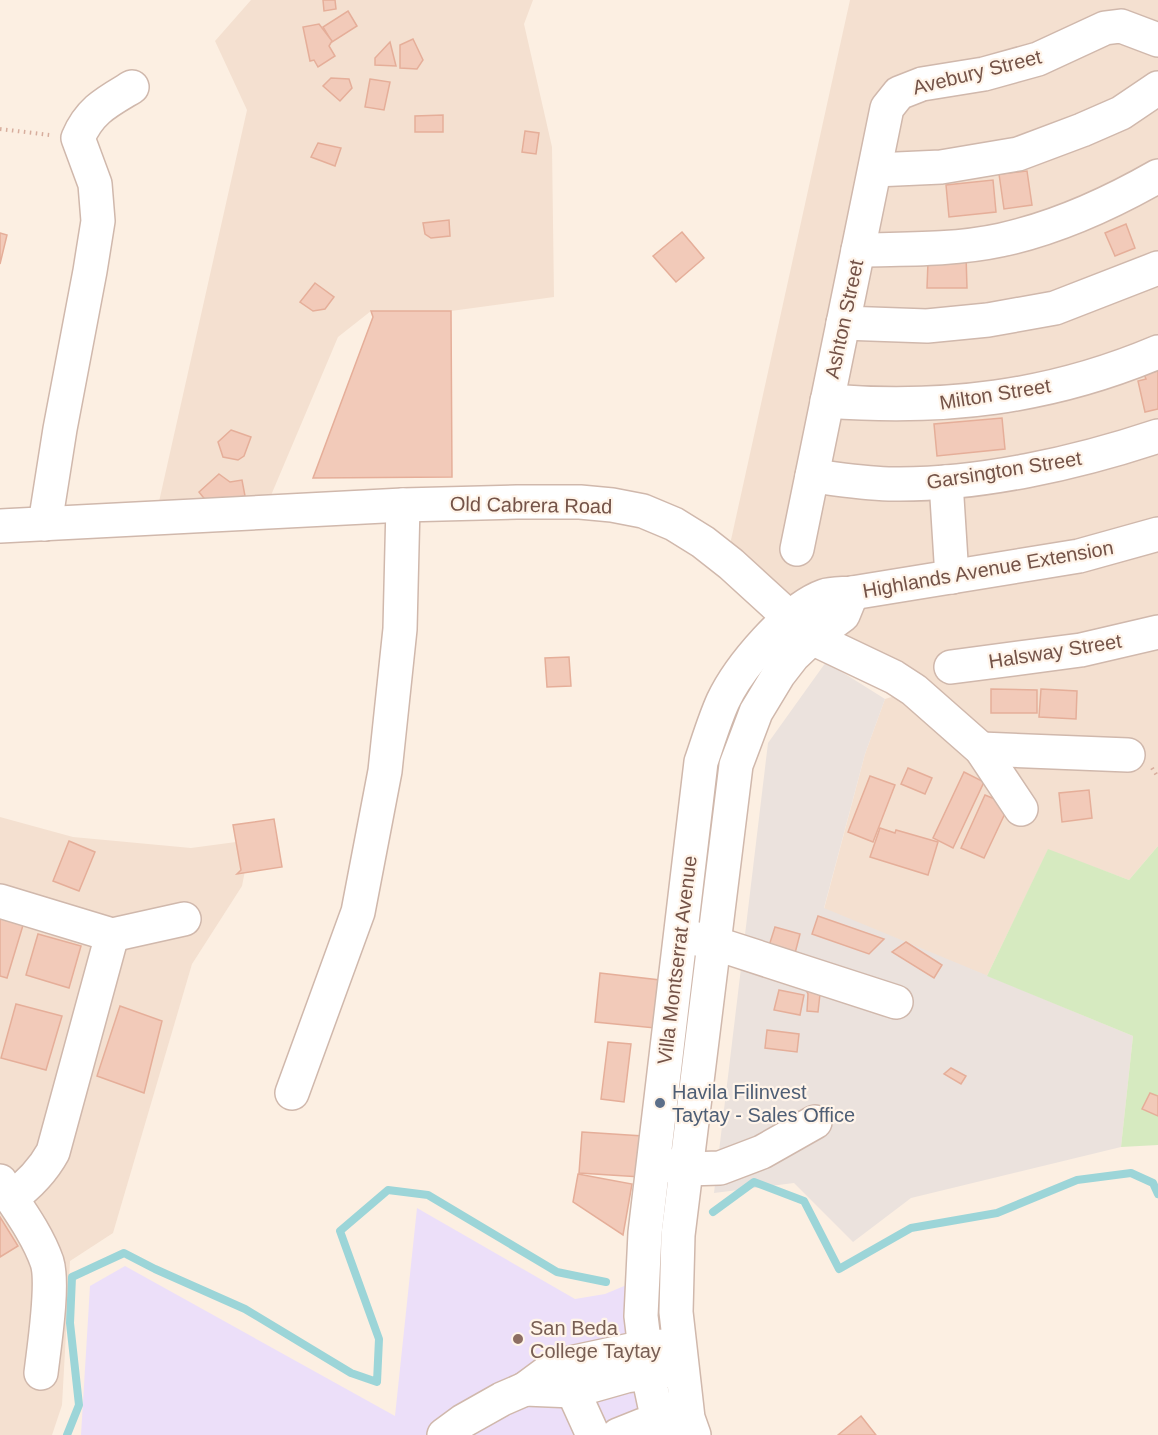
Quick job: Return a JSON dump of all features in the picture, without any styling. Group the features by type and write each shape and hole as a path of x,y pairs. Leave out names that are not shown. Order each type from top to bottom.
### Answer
{"street":[{"name":"Avebury Street","path":"899,93 922,84 984,74 1038,59 1105,28 1121,26 1158,40"},
{"path":"45,524 98,221 95,184 78,138 85,122 102,105 132,87"},
{"path":"875,170 941,167 1018,154 1120,113 1158,88"},
{"name":"Ashton Street","path":"797,549 887,108 899,93"},
{"path":"858,250 942,248 1000,240 1117,200 1158,176"},
{"path":"843,323 927,326 988,320 1055,308 1158,268"},
{"name":"Milton Street","path":"827,401 921,405 984,400 1078,380 1158,352"},
{"name":"Garsington Street","path":"812,476 892,484 946,482 1052,466 1126,447 1158,436"},
{"path":"946,482 952,577"},
{"name":"Old Cabrera Road","path":"0,526 403,505 580,502 643,511 674,524 703,542 801,628 914,690 981,749 1021,809"},
{"path":"292,1093 358,912 385,771 400,629 403,505"},
{"name":"Highlands Avenue Extension","path":"801,628 825,595 852,593 1079,556 1158,534"},
{"name":"Villa Montserrat Avenue","path":"675,1428 646,1360 640,1316 645,1233 701,762 723,700 755,653 767,638 801,628"},
{"name":"Villa Montserrat Avenue","path":"675,1428 680,1357 676,1312 678,1235 736,765 756,712 793,656 801,628"},
{"name":"Halsway Street","path":"951,667 1081,650 1158,632"},
{"path":"981,749 1128,755"},
{"path":"0,902 111,934 184,919"},
{"path":"41,1373 49,1280 48,1264 41,1247 5,1190 31,1183 52,1152 111,934"},
{"path":"680,935 714,943 896,1002"},
{"path":"653,1163 687,1169 720,1168 762,1152 815,1122"},
{"path":"444,1435 472,1416 525,1389 556,1366 680,1357"},
{"path":"525,1389 573,1391 626,1376 646,1360"},
{"path":"573,1391 593,1435"},
{"path":"618,1435 643,1425 675,1428"}],"path":[{"path":"0,129 78,138"}],"shaded area":[{"path":"251,0 533,0 524,24 552,147 554,297 451,311 371,311 338,337 261,519 154,524 247,110 215,41"},
{"path":"850,0 1158,0 1158,846 1129,880 1048,850 987,976 824,909 865,754 885,699 934,684 838,641 729,549"},
{"path":"826,662 885,699 865,754 824,908 1133,1036 1121,1147 911,1198 853,1242 794,1183 714,1193 768,743"},
{"path":"0,817 73,837 191,848 251,840 242,886 192,964 113,1233 70,1261 62,1405 52,1435 0,1435"},
{"name":"San Beda College Taytay","path":"417,1208 575,1299 605,1294 629,1284 652,1435 81,1435 90,1286 125,1266 395,1416"}],"green space":[{"path":"1158,846 1158,1145 1121,1147 1133,1036 987,976 1048,849 1129,880"}],"building":[{"path":"323,0 335,0 336,9 324,11"},
{"path":"348,11 357,26 332,42 323,27"},
{"path":"319,24 332,41 329,46 335,56 318,67 314,60 310,61 303,27"},
{"path":"413,39 423,60 417,69 400,68 400,45"},
{"path":"390,42 396,66 375,65 375,58"},
{"path":"331,78 349,79 352,88 340,101 323,86"},
{"path":"370,79 390,82 384,110 365,107"},
{"path":"443,115 443,132 415,132 415,116"},
{"path":"525,131 539,133 536,154 522,152"},
{"path":"318,143 341,148 335,166 311,157"},
{"path":"1027,171 1032,205 1004,209 999,174"},
{"path":"993,180 996,212 949,217 946,185"},
{"path":"449,220 450,236 431,238 425,234 423,223"},
{"path":"1126,224 1135,248 1115,256 1105,233"},
{"path":"682,232 704,258 676,282 653,256"},
{"path":"0,233 7,235 0,264"},
{"path":"966,255 967,288 927,288 928,262"},
{"path":"315,283 334,297 325,309 313,311 300,302"},
{"path":"371,311 451,311 452,477 313,478 373,317"},
{"path":"1158,371 1158,409 1145,412 1138,381 1146,379 1144,374"},
{"path":"1002,418 1005,449 937,456 934,424"},
{"path":"231,430 251,437 244,456 238,460 223,457 218,442"},
{"path":"219,474 230,482 242,480 245,496 207,502 199,492"},
{"path":"569,657 571,686 547,687 545,658"},
{"path":"991,689 1037,690 1037,713 991,713"},
{"path":"1041,689 1077,691 1076,719 1039,717"},
{"path":"908,768 932,778 925,794 901,784"},
{"path":"964,772 984,782 953,848 933,838"},
{"path":"870,776 895,785 873,842 848,832"},
{"path":"1089,790 1092,818 1062,822 1059,793"},
{"path":"985,795 1009,805 984,858 961,848"},
{"path":"274,819 282,867 237,874 241,870 233,825"},
{"path":"880,828 895,833 896,830 938,842 928,875 870,857"},
{"path":"69,841 95,852 79,891 53,881"},
{"path":"0,915 24,922 7,978 0,976"},
{"path":"818,916 884,939 869,954 812,934"},
{"path":"775,927 800,934 794,957 768,949"},
{"path":"38,934 81,946 69,988 26,975"},
{"path":"906,942 942,965 934,978 892,952"},
{"path":"600,973 660,980 655,1028 595,1022"},
{"path":"802,983 821,985 818,1012 807,1011 808,994"},
{"path":"779,990 804,995 800,1015 774,1010"},
{"path":"16,1004 62,1016 46,1070 1,1058"},
{"path":"120,1006 162,1021 144,1093 97,1076"},
{"path":"767,1030 799,1034 797,1052 765,1048"},
{"path":"608,1042 631,1044 624,1102 601,1099"},
{"path":"951,1068 966,1076 961,1084 944,1074"},
{"path":"1150,1093 1158,1096 1158,1116 1142,1109"},
{"path":"582,1132 643,1136 641,1177 579,1173"},
{"path":"578,1174 632,1184 623,1235 573,1202"},
{"path":"0,1217 18,1246 0,1257"},
{"path":"861,1416 876,1435 838,1435"}],"waterway":[{"path":"713,1212 754,1182 804,1201 839,1269 911,1228 997,1213 1077,1180 1131,1173 1153,1183 1158,1194"},
{"path":"67,1435 79,1405 70,1323 72,1277 124,1253 245,1309 351,1373 377,1382 379,1339 340,1231 388,1190 428,1195 557,1272 606,1282"}],"place":[{"name":"Havila Filinvest Taytay - Sales Office","path":"660,1103"},
{"name":"San Beda College Taytay","path":"518,1339"}]}
